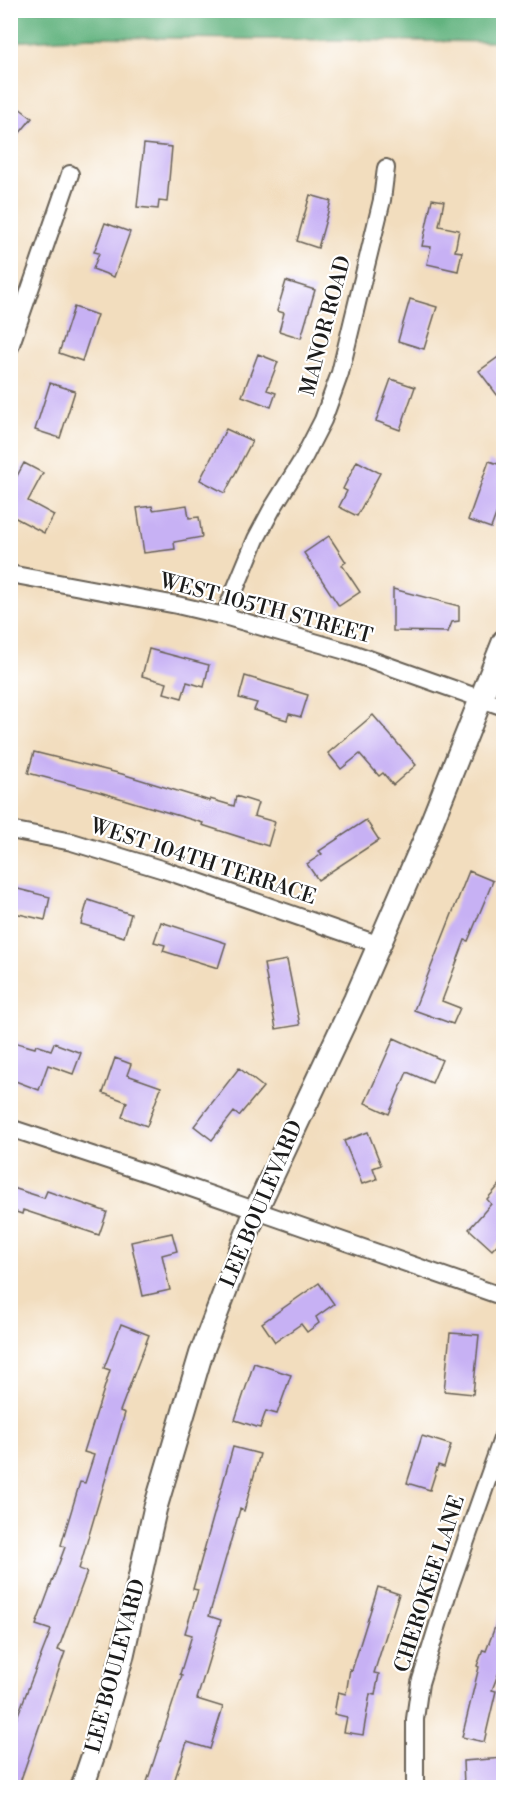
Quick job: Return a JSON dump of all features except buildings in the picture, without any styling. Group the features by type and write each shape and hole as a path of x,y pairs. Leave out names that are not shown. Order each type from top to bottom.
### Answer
{"street":[{"name":"MANOR ROAD","path":"224,616 256,539 303,459 322,420 340,373 382,200 387,168"},
{"path":"10,347 70,174"},
{"name":"WEST 105TH STREET","path":"10,574 224,616 349,652 504,707"},
{"name":"LEE BOULEVARD","path":"82,1788 122,1657 155,1509 201,1354 256,1210 380,945 482,700 504,641"},
{"name":"WEST 104TH TERRACE","path":"10,830 72,842 164,870 380,945"},
{"path":"10,1128 256,1210 504,1297"},
{"name":"CHEROKEE LANE","path":"415,1788 415,1719 420,1683 449,1589 504,1433"}],"green space":[{"path":"11,10 503,11 503,42 90,37 11,42"}]}
